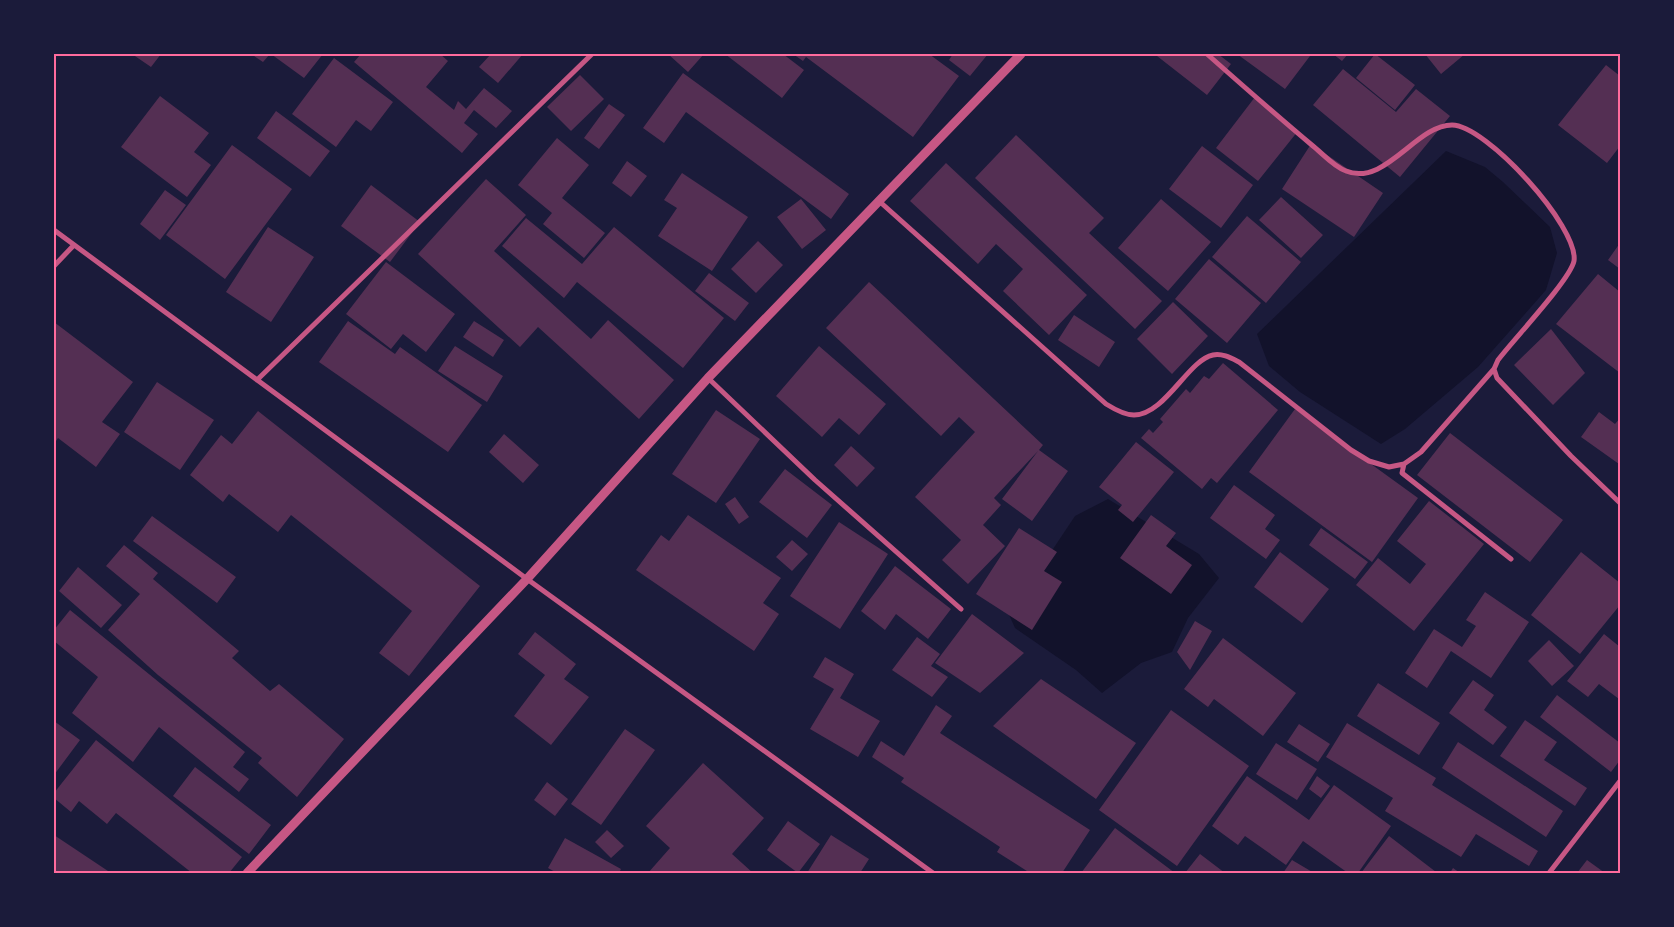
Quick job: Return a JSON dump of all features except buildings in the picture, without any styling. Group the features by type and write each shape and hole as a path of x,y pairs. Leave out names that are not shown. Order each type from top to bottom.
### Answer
{"street":[{"path":"257,380 592,54"},
{"path":"247,873 528,579 708,378 1021,54"},
{"path":"879,200 1106,404 1121,412 1135,415 1146,412 1158,405 1203,360 1213,355 1226,356 1239,362 1351,450 1369,461 1389,467 1404,464 1421,452 1494,369 1498,360 1515,338 1566,278 1574,260 1567,233 1545,200 1523,175 1502,154 1472,132 1453,125 1436,130 1376,170 1361,176 1344,171 1207,54"},
{"path":"54,230 528,579 933,873"},
{"path":"54,266 74,245"},
{"path":"1494,369 1497,378 1570,456 1620,503"},
{"path":"708,378 815,480 961,609"},
{"path":"1404,464 1402,472 1511,559"},
{"path":"1549,873 1620,781"}],"shaded area":[{"path":"1446,151 1485,167 1503,182 1550,227 1557,253 1546,290 1478,367 1405,429 1381,444 1300,392 1269,366 1257,334"},
{"path":"1108,499 1199,554 1219,578 1188,618 1172,652 1141,663 1102,693 1076,670 1015,628 1006,608 1049,555 1075,516"}]}
